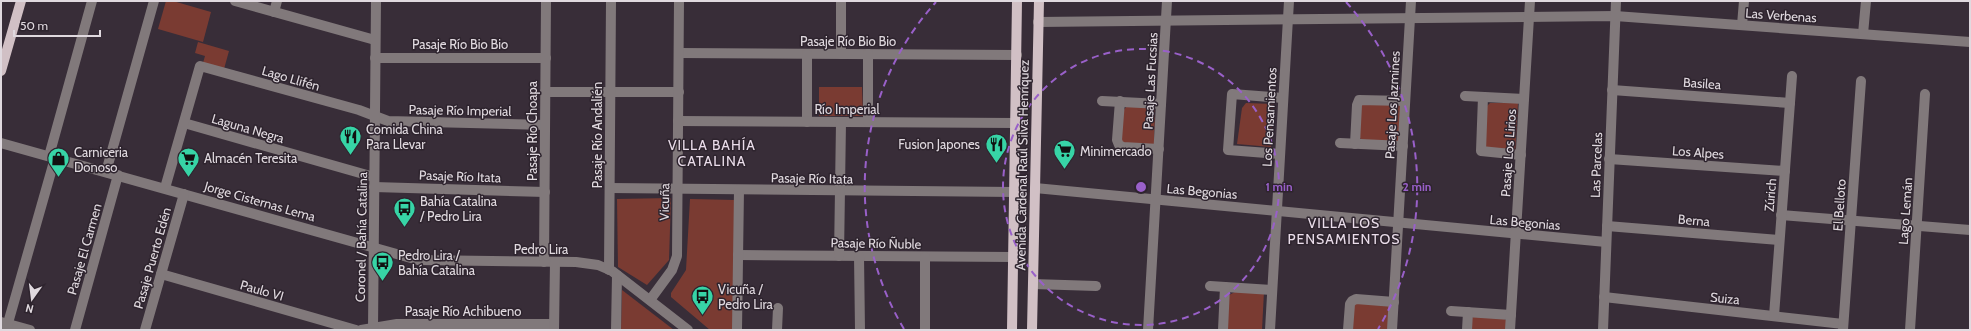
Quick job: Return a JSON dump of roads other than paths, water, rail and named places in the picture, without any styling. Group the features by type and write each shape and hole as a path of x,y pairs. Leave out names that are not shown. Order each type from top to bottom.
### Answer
{"main road":[{"path":"1,71 21,1"},
{"name":"Avenida Cardenal Raúl Silva Henríquez","path":"1012,330 1018,1"},
{"name":"Avenida Cardenal Raúl Silva Henríquez","path":"1032,330 1038,1"}],"street":[{"path":"30,330 5,325 52,157 92,1"},
{"path":"106,172 154,1"},
{"path":"235,1 375,40"},
{"path":"274,12 277,1"},
{"name":"Coronel / Bahía Catalina","path":"373,329 376,1"},
{"name":"Pasaje Río Choapa","path":"546,1 545,192 554,327"},
{"name":"Pasaje Río Andalién","path":"611,1 610,188 616,330"},
{"name":"Vicuña","path":"650,300 667,277 675,263 677,250 680,1"},
{"path":"841,1 841,54"},
{"name":"Pasaje Las Fucsias","path":"1148,330 1167,1"},
{"name":"Los Pensamientos","path":"1270,330 1289,1"},
{"name":"Pasaje Los Jazmines","path":"1392,330 1411,1"},
{"name":"Pasaje Los Lirios","path":"1510,330 1530,1"},
{"name":"Las Parcelas","path":"1603,330 1616,1"},
{"path":"1742,25 1744,1"},
{"path":"1863,34 1866,1"},
{"name":"Las Verbenas","path":"1038,22 1615,16 1970,42"},
{"name":"Pasaje Río Bio Bio","path":"679,53 1017,55"},
{"path":"806,54 807,122"},
{"path":"868,54 868,122"},
{"name":"Pasaje Río Bio Bio","path":"375,58 546,58"},
{"name":"Lago Llifén","path":"200,66 359,110 375,117"},
{"name":"Pasaje Puerto Edén","path":"165,188 200,66"},
{"name":"Zúrich","path":"1774,316 1792,76"},
{"name":"El Belloto","path":"1843,327 1861,81"},
{"name":"Basilea","path":"1612,90 1790,103"},
{"path":"546,92 679,92"},
{"path":"1280,154 1228,150 1232,94 1283,98"},
{"name":"Lago Lemán","path":"1910,330 1926,94"},
{"path":"1465,96 1524,99"},
{"path":"1483,97 1481,150 1521,155"},
{"path":"1355,144 1357,104 1359,100 1405,101"},
{"path":"1102,101 1161,104"},
{"path":"1120,102 1119,145 1123,147 1159,149"},
{"name":"Pasaje Río Imperial","path":"375,117 388,122 545,125"},
{"name":"Río Imperial","path":"678,121 1016,123"},
{"path":"839,256 840,122"},
{"name":"Laguna Negra","path":"184,124 374,182"},
{"name":"Jorge Cisternas Lema","path":"1,142 374,247"},
{"path":"1340,143 1403,146"},
{"name":"Los Alpes","path":"1610,159 1785,171"},
{"name":"Pasaje El Carmen","path":"75,330 118,175"},
{"name":"Pasaje Río Itata","path":"374,182 545,192"},
{"name":"Pasaje Río Itata","path":"610,188 1014,192"},
{"name":"Las Begonias","path":"1035,188 1606,242"},
{"path":"737,330 739,190"},
{"name":"Pasaje Puerto Edén","path":"145,330 184,194"},
{"path":"1781,215 1970,230"},
{"name":"Berna","path":"1607,226 1779,240"},
{"name":"Pedro Lira","path":"374,247 407,257 428,261 591,263 613,272 688,330"},
{"name":"Pasaje Río Ñuble","path":"738,255 1013,258"},
{"path":"859,256 860,330"},
{"path":"925,330 926,257"},
{"name":"Paulo VI","path":"161,274 356,330"},
{"path":"1033,284 1096,286"},
{"path":"1210,286 1272,290"},
{"path":"1223,330 1225,287"},
{"name":"Suiza","path":"1604,298 1774,316 1843,327"},
{"path":"1348,330 1350,304 1352,301 1356,299 1394,302"},
{"path":"777,330 778,308"},
{"path":"1451,311 1511,315"},
{"path":"1467,330 1468,312"},
{"name":"Pasaje Río Achibueno","path":"373,329 397,324 554,327"},
{"path":"361,330 373,329"}],"place":[{"name":"Comida China Para Llevar","path":"350,156"},
{"name":"Fusion Japones","path":"996,164"},
{"name":"Minimercado","path":"1064,170"},
{"name":"Carniceria Donoso","path":"58,178"},
{"name":"Almacén Teresita","path":"189,178"},
{"name":"Bahía Catalina / Pedro Lira","path":"405,228"},
{"name":"Pedro Lira / Bahía Catalina","path":"383,282"},
{"name":"Vicuña / Pedro Lira","path":"702,316"}],"district":[{"name":"VILLA BAHÍA CATALINA","path":"712,154"},
{"name":"VILLA LOS PENSAMIENTOS","path":"1344,232"}]}
